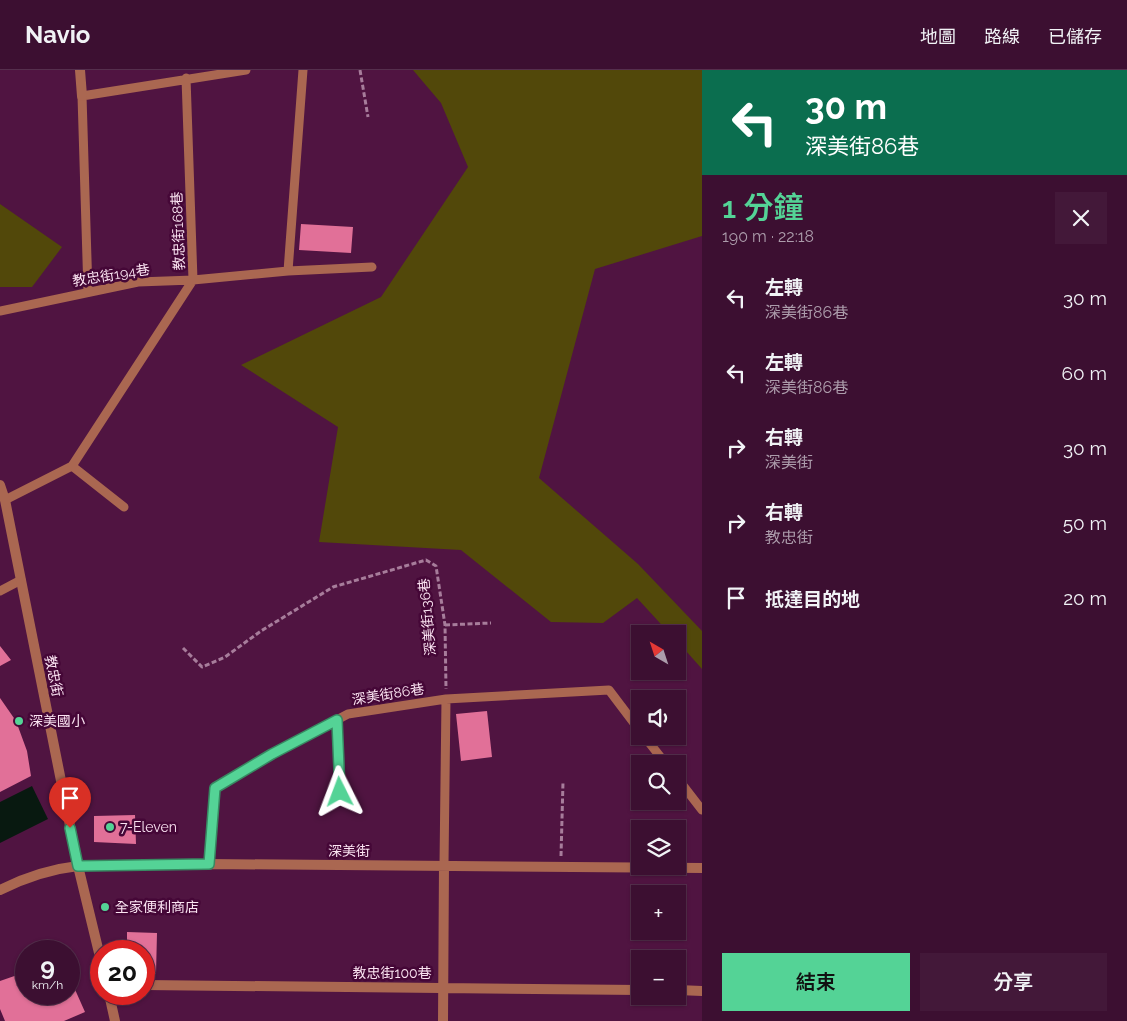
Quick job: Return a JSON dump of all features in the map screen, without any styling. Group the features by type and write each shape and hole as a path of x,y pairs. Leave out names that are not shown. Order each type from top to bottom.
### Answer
{"street":[{"path":"80,70 82,96"},
{"name":"教忠街","path":"0,485 2,501 21,580 78,866 96,940"},
{"name":"深美街","path":"0,890 60,868 78,866 209,864 702,868"},
{"path":"443,1021 444,865"},
{"name":"教忠街100巷","path":"155,984 631,990"},
{"path":"686,990 702,991"},
{"path":"111,1005 115,1021"}],"lane":[{"path":"88,292 82,96 246,70"},
{"path":"288,271 304,70"},
{"name":"教忠街168巷","path":"72,466 193,280 186,78"},
{"name":"教忠街194巷","path":"0,311 138,282 193,280 288,271 372,268"},
{"path":"2,501 72,466 124,507"},
{"path":"0,591 21,580"},
{"name":"深美街86巷","path":"209,864 215,788 272,754 348,714 446,699 609,690 631,719"},
{"path":"444,865 446,699"},
{"path":"337,720 340,792"},
{"path":"651,745 659,755"},
{"path":"686,789 702,810"}],"path":[{"path":"360,70 368,117"},
{"name":"深美街136巷","path":"183,648 202,667 225,657 261,631 333,587 426,560 436,566 445,625 446,699"},
{"path":"445,625 491,623"},
{"path":"561,867 562,782"}],"shaded area":[{"path":"413,70 702,70 702,236 595,269 539,478 638,564 702,631 702,669 686,651 686,625 662,625 637,598 603,623 551,622 461,550 319,542 338,427 241,365 381,297 468,167 441,103"},
{"path":"0,204 62,247 32,287 0,287"},
{"path":"32,786 48,819 0,843 0,802"}],"building":[{"path":"301,224 353,227 351,253 299,250"},
{"path":"0,646 11,660 0,666"},
{"path":"0,698 16,721 27,751 31,776 0,792"},
{"path":"487,711 492,757 461,761 456,714"},
{"path":"135,815 136,844 94,842 94,816"},
{"path":"127,932 157,933 156,974 155,940 127,940"},
{"path":"15,976 15,1005 80,1005 80,1001 85,1012 64,1021 5,1021 0,1009 0,981"}],"place":[{"name":"深美國小","path":"19,721"},
{"name":"7-Eleven","path":"110,827"},
{"name":"全家便利商店","path":"105,907"}],"route":[{"path":"70,828 78,866 209,864 215,788 272,754 337,720 340,792"}]}
